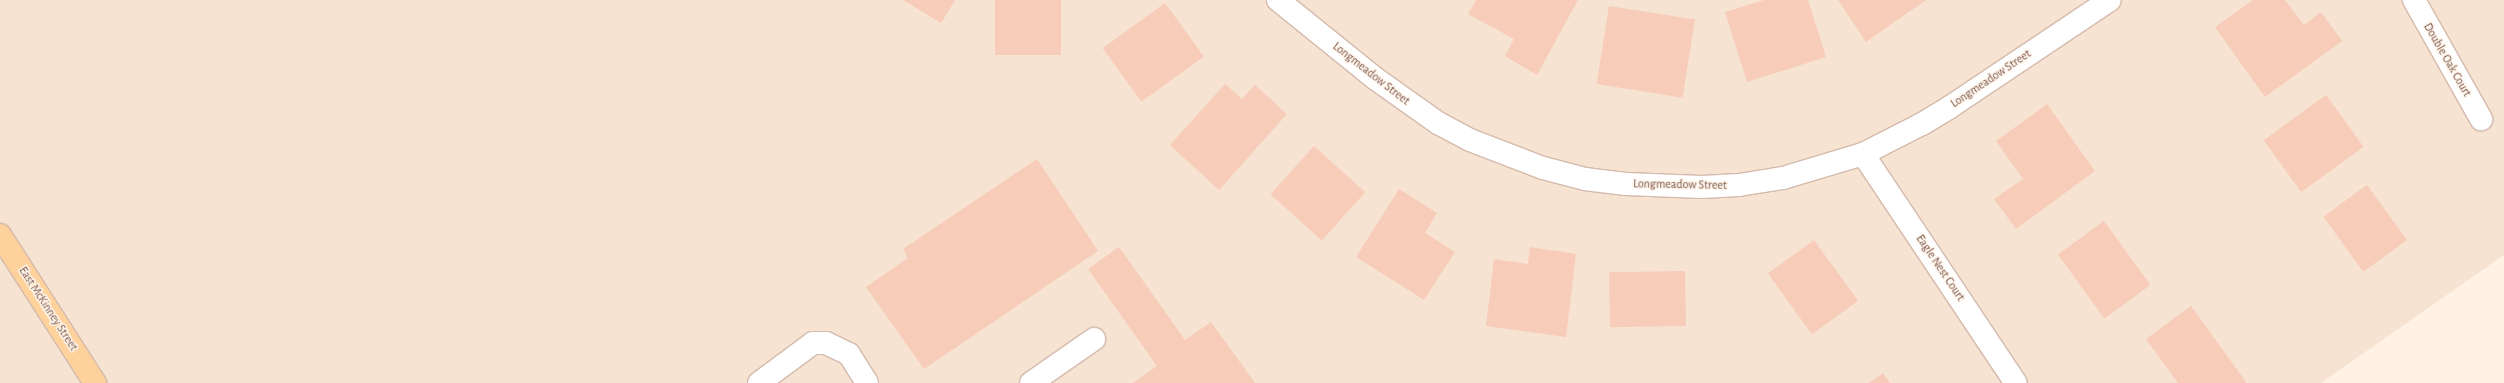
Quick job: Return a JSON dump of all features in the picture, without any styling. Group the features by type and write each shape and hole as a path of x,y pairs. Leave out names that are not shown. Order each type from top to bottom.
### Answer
{"main road":[{"name":"East McKinney Street","path":"0,235 95,383"}],"street":[{"name":"Longmeadow Street","path":"1278,0 1376,79 1438,123 1470,140 1543,168 1585,179 1626,184 1702,187 1739,185 1783,178 1863,154 1922,124 1950,107 2110,0"},
{"name":"Double Oak Court","path":"2414,0 2481,119"},
{"name":"Eagle Nest Court","path":"1863,154 2016,383"},
{"path":"1031,383 1094,339"},
{"path":"759,383 813,343 826,343 849,354 867,383"}],"shaded area":[{"path":"0,0 2504,0 2504,255 2321,383 0,383"}],"building":[{"path":"903,0 955,0 941,23"},
{"path":"995,0 1061,0 1061,55 995,55"},
{"path":"1476,0 1578,0 1537,75 1505,56 1514,39 1468,14"},
{"path":"1764,0 1808,0 1826,57 1747,82 1725,12"},
{"path":"1838,0 1926,0 1866,42"},
{"path":"2253,0 2285,0 2304,25 2321,12 2342,41 2265,97 2215,27"},
{"path":"1165,3 1204,56 1141,102 1103,48"},
{"path":"1609,6 1695,20 1683,98 1597,84"},
{"path":"1225,84 1242,99 1255,85 1287,114 1219,190 1170,145"},
{"path":"2326,95 2364,147 2301,192 2264,140"},
{"path":"2047,104 2095,171 2016,229 1994,199 2023,179 1996,141"},
{"path":"1314,146 1365,192 1322,240 1271,194"},
{"path":"1037,159 1098,251 924,369 866,287 908,258 903,249"},
{"path":"2367,185 2407,240 2363,272 2323,217"},
{"path":"1399,189 1437,213 1425,233 1455,252 1424,300 1356,257"},
{"path":"2104,221 2150,285 2104,318 2058,255"},
{"path":"1814,240 1858,301 1812,334 1768,274"},
{"path":"1119,247 1185,340 1211,322 1255,383 1133,383 1157,366 1088,269"},
{"path":"1530,247 1576,254 1566,337 1486,326 1494,259 1528,264"},
{"path":"1685,271 1686,326 1610,327 1609,272"},
{"path":"2191,306 2246,382 2245,383 2178,383 2146,339"},
{"path":"1883,373 1890,383 1869,383"}]}
